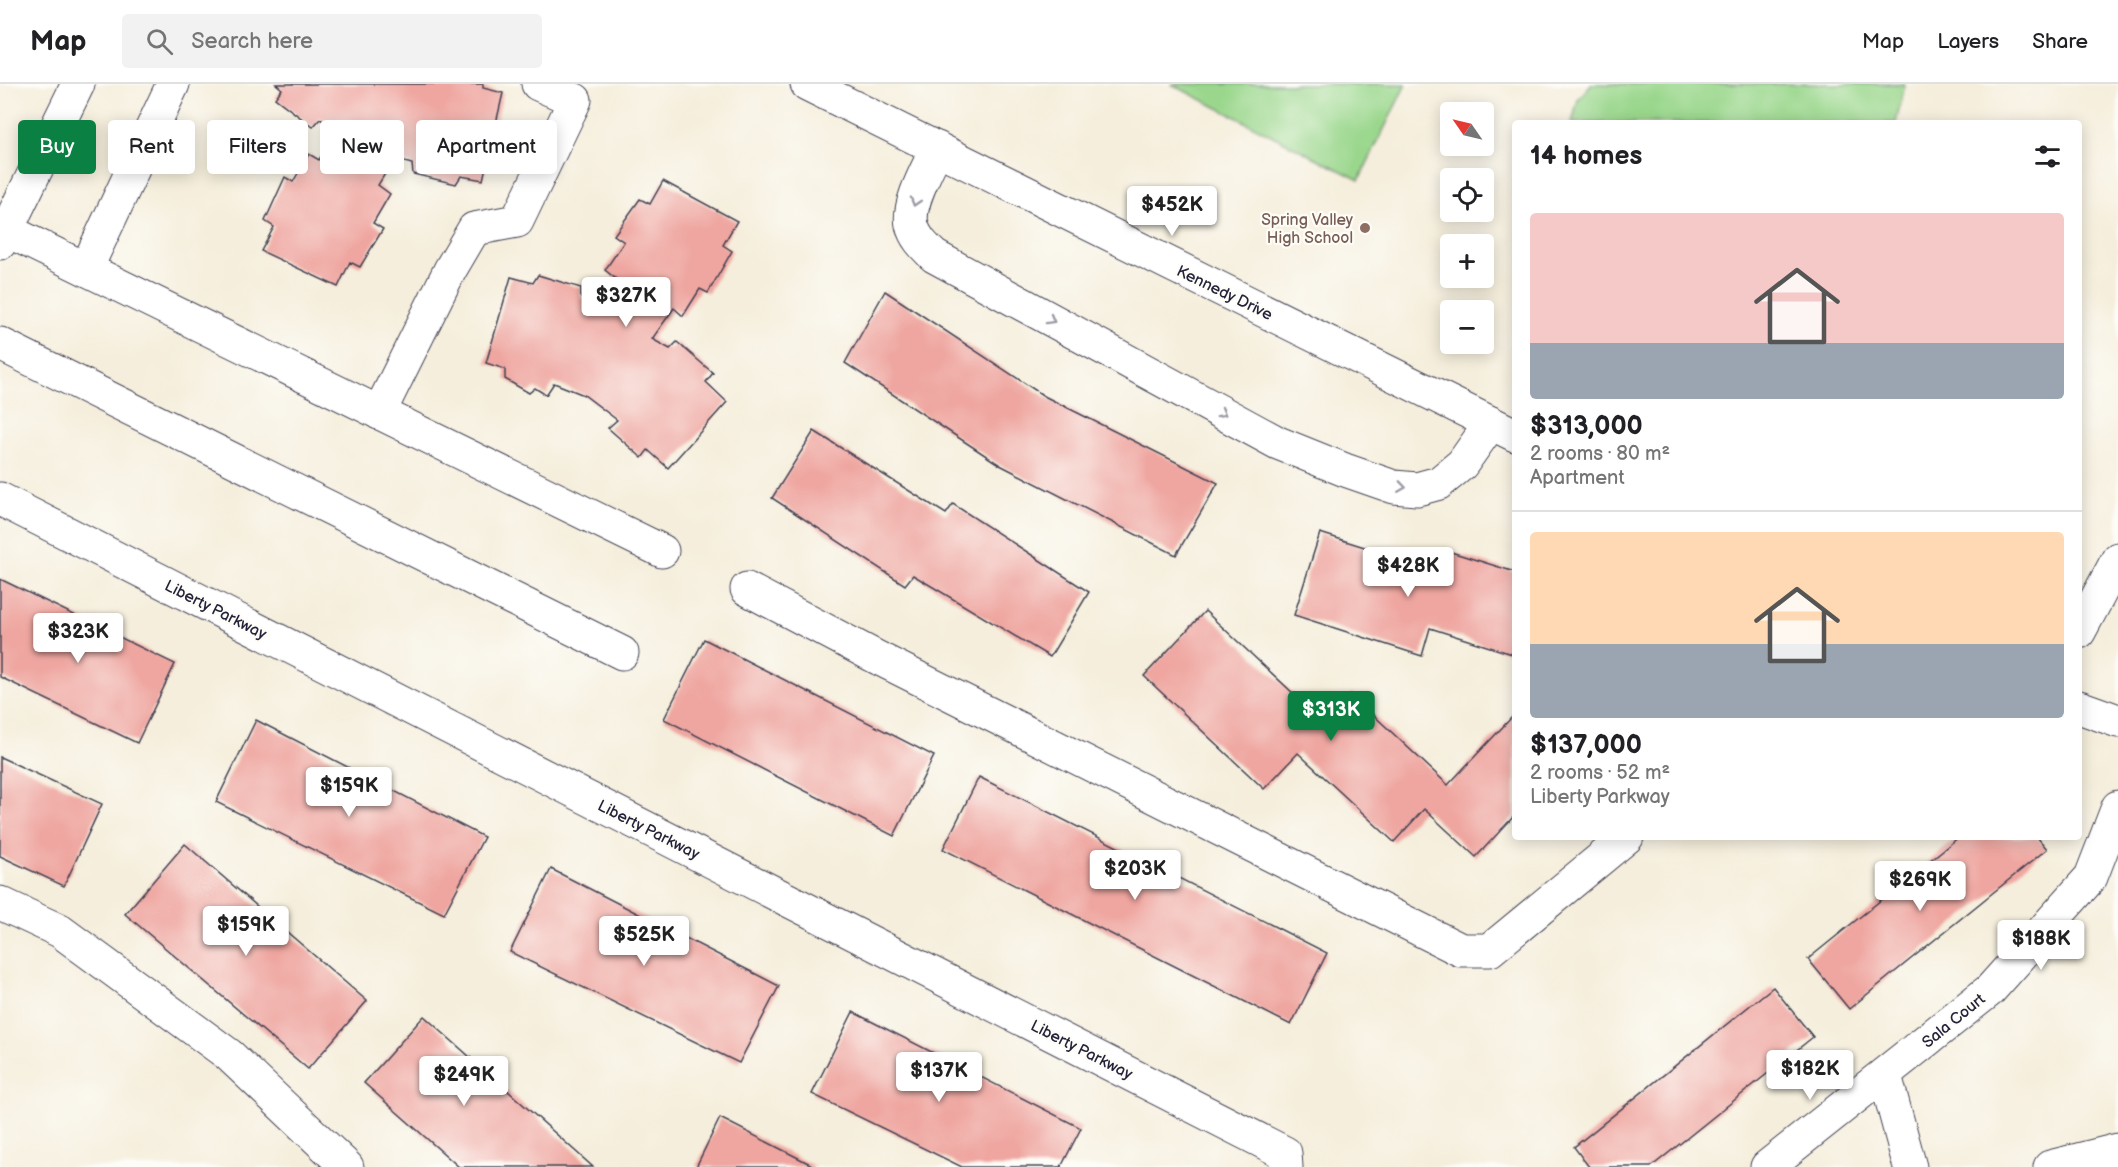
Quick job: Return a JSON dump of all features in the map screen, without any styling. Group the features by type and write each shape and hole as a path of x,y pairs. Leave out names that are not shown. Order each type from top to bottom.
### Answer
{"street":[{"path":"78,84 3,237 86,269 662,551"},
{"path":"86,269 173,84"},
{"path":"379,413 450,270 474,229 517,221 575,100 538,84"},
{"name":"Kennedy Drive","path":"807,84 1503,429"},
{"path":"937,148 912,207 912,224 921,242 934,256 1278,443 1394,487 1417,489 1439,483 1503,429"},
{"path":"0,344 622,653"},
{"name":"Liberty Parkway","path":"0,499 1285,1153 1286,1167"},
{"path":"2082,626 2118,559"},
{"path":"747,589 876,657 1461,950 1490,950 1623,840"},
{"path":"2082,708 2118,721"},
{"name":"Sala Court","path":"1767,1167 1990,990 2091,877 2118,807"},
{"path":"0,903 60,931 229,1056 347,1167"},
{"path":"1885,1075 1910,1167"},
{"path":"2050,1167 2118,1150"}],"green space":[{"path":"1171,84 1406,84 1359,180"},
{"path":"1591,84 1905,84 1897,120 1573,120 1578,100"}],"building":[{"path":"276,84 483,84 483,88 503,93 497,120 416,120 416,174 484,174 483,180 461,176 456,184 413,174 412,164 404,162 404,120 320,119 313,127 308,123 308,120 304,120 275,98 282,89"},
{"path":"309,154 319,160 320,158 320,174 385,174 378,185 390,194 373,223 383,229 360,267 350,262 338,287 261,251 274,227 265,221 285,177 293,182 298,174 308,174"},
{"path":"663,181 737,221 723,245 732,251 708,293 700,289 683,316 674,308 652,339 670,349 677,342 713,373 706,382 727,402 668,468 648,450 642,458 608,428 617,420 584,395 554,383 546,395 535,388 529,393 505,379 505,369 486,363 511,277 533,283 538,275 581,288 581,298 599,304 616,279 605,270 624,242 614,235 640,199 650,204"},
{"path":"885,291 1044,396 1218,483 1176,555 1000,465 845,363"},
{"path":"814,431 946,514 953,504 1089,592 1050,657 913,575 905,585 772,498"},
{"path":"1320,533 1444,572 1451,552 1512,571 1512,654 1430,628 1422,656 1294,615"},
{"path":"0,579 175,664 137,743 0,677"},
{"path":"1205,611 1324,722 1351,694 1448,785 1512,717 1512,818 1476,857 1424,809 1394,842 1298,753 1264,789 1144,676"},
{"path":"704,639 934,756 894,836 664,719"},
{"path":"256,720 484,837 444,914 216,802"},
{"path":"0,757 102,804 64,886 0,856"},
{"path":"979,777 1327,953 1291,1025 943,849"},
{"path":"1955,840 2040,840 2047,849 1849,1009 1808,959"},
{"path":"185,844 367,1001 308,1069 125,914"},
{"path":"551,869 779,986 739,1063 510,952"},
{"path":"1773,987 1813,1037 1651,1167 1589,1167 1574,1147"},
{"path":"853,1012 1081,1128 1061,1167 962,1167 812,1094"},
{"path":"424,1016 593,1167 459,1167 364,1083"},
{"path":"720,1118 816,1167 696,1167"}],"place":[{"name":"Spring Valley High School","path":"1365,228"}]}
